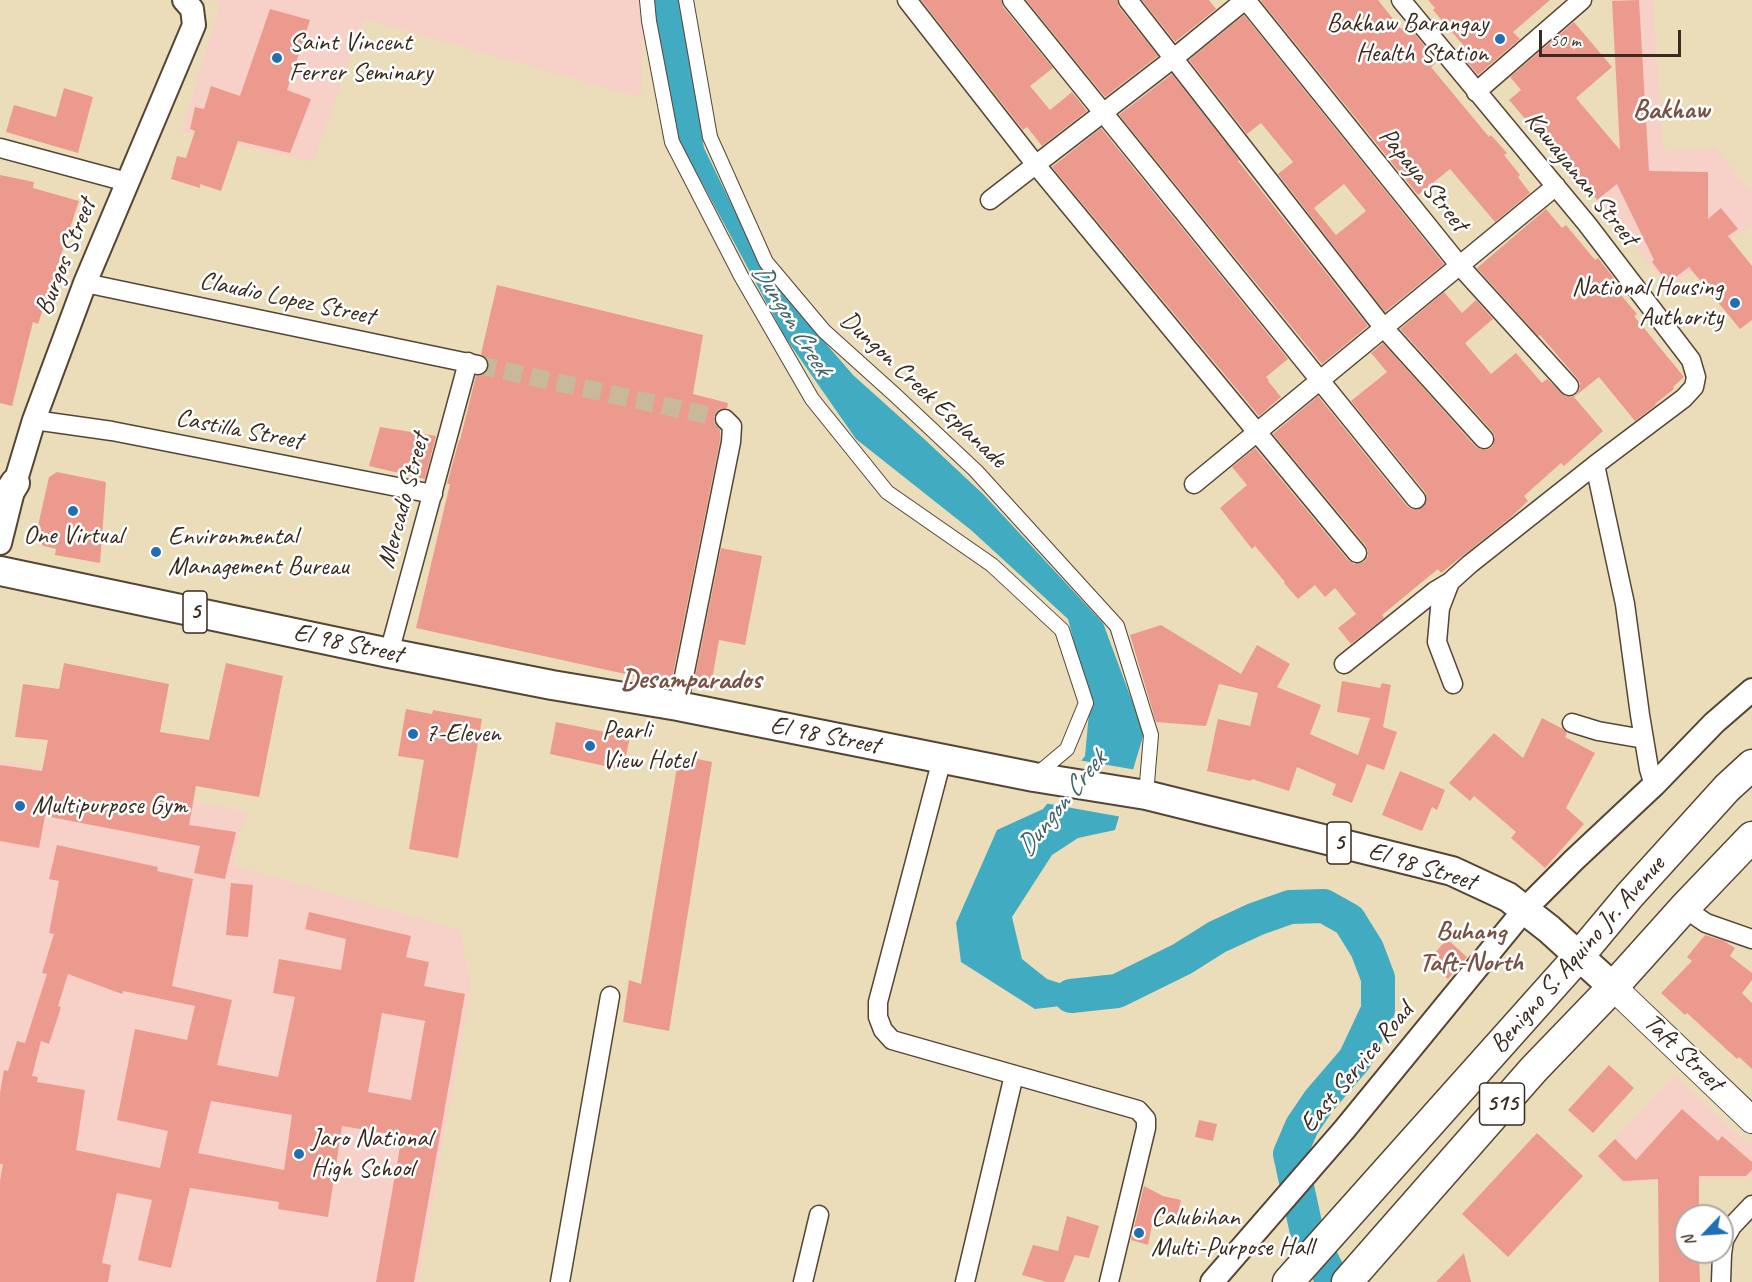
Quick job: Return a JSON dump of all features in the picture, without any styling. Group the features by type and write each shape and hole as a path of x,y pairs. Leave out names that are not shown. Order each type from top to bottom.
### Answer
{"highway":[{"name":"Benigno S. Aquino Jr. Avenue","path":"1288,1282 1579,956 1630,894 1727,788 1752,765"},
{"name":"Benigno S. Aquino Jr. Avenue","path":"1347,1282 1534,1069 1752,837"}],"main road":[{"path":"0,507 15,483"},
{"name":"El 98 Street","path":"0,571 389,653 678,706 1034,777 1146,795 1452,871 1508,897 1525,909 1613,987"},
{"name":"Taft Street","path":"1613,987 1752,1120"}],"street":[{"name":"Burgos Street","path":"0,543 34,420 85,283 194,25 192,9 184,0"},
{"path":"647,0 672,142 741,276 812,399 887,492 992,565 1062,630 1086,704 1067,749 1034,777"},
{"name":"Dungon Creek Esplanade","path":"686,0 710,137 766,262 824,331 976,471 1117,626 1151,735 1146,795"},
{"path":"907,0 1036,165 1357,553"},
{"path":"1012,0 1416,499"},
{"path":"1128,0 1383,327 1484,439"},
{"path":"990,200 1104,113 1245,0"},
{"name":"Papaya Street","path":"1245,0 1460,266 1569,386"},
{"name":"Kawayanan Street","path":"1401,0 1587,224 1691,360 1696,377 1694,387 1684,398 1595,465"},
{"path":"1476,92 1573,3"},
{"path":"0,148 127,182"},
{"path":"1194,484 1556,186"},
{"name":"Claudio Lopez Street","path":"85,283 473,364"},
{"name":"Mercado Street","path":"389,653 433,494 473,364"},
{"name":"Castilla Street","path":"34,420 112,431 433,494"},
{"path":"678,706 731,442 728,422"},
{"path":"1344,664 1595,465 1626,604 1644,739 1654,785"},
{"path":"1450,582 1440,608 1437,642 1453,684"},
{"name":"East Service Road","path":"1212,1282 1344,1131 1525,909 1654,785 1714,723 1752,690"},
{"path":"1572,723 1598,731 1644,739"},
{"path":"942,759 878,1002 878,1017 883,1030 892,1040 1138,1110 1146,1119 1146,1128 1109,1282"},
{"path":"1684,908 1707,923 1752,939"},
{"path":"560,1282 610,996"},
{"path":"965,1282 1014,1075"},
{"path":"1721,1282 1724,1240 1732,1226 1752,1205"},
{"path":"803,1282 819,1215"}],"shaded area":[{"name":"Saint Vincent Ferrer Seminary","path":"209,0 643,0 641,98 364,19 313,162 290,157 182,132 220,4"},
{"path":"1653,0 1663,151 1715,148 1752,194 1752,223 1670,289 1576,173 1619,142 1612,1"},
{"path":"0,760 247,812 232,865 460,930 471,989 418,1282 0,1282"},
{"path":"1675,1076 1752,1148 1752,1177 1623,1183 1596,1158"}],"water":[{"path":"654,0 680,0 704,148 765,273 853,375 983,494 1103,623 1144,733 1115,830 1078,838 1052,855 1012,917 1022,959 1047,979 1081,990 1117,991 1069,1005 1035,1009 961,962 956,923 997,830 1043,809 1085,756 1090,702 1068,619 971,530 856,439 785,337 678,138 655,20"}],"pier":[{"path":"1078,760 1137,770 1122,817 1044,803"}],"building":[{"path":"921,0 1001,0 1003,7 1053,68 1030,86 1050,110 1072,92 1087,111 1042,146 1027,127 1023,130"},
{"path":"1026,0 1117,0 1119,7 1158,56 1105,97"},
{"path":"1142,0 1209,0 1216,9 1175,42"},
{"path":"1262,0 1378,0 1401,29 1407,24 1437,62 1431,67 1489,137 1491,135 1507,153 1504,155 1520,175 1518,177 1530,193 1495,222 1450,169 1418,195"},
{"path":"1428,0 1550,0 1513,32 1520,39 1478,75 1458,51 1464,46 1433,10 1435,8"},
{"path":"1639,0 1649,171 1708,172 1708,219 1721,208 1738,229 1728,236 1752,266 1752,320 1740,329 1689,267 1668,283 1652,262 1654,260 1617,184 1597,200 1566,161 1563,163 1509,100 1521,90 1510,77 1574,22 1612,67 1576,98 1620,150 1612,1"},
{"path":"270,9 310,20 287,90 311,99 290,153 238,141 221,191 200,184 200,188 171,179 177,156 186,158 195,131 190,129 195,107 204,109 211,86 240,96"},
{"path":"1244,15 1444,264 1385,312 1278,174 1293,162 1261,123 1247,134 1189,60","holes":["1344,184 1366,211 1336,235 1314,208"]},
{"path":"1172,74 1368,326 1322,364 1119,115"},
{"path":"64,88 93,97 78,153 6,132 14,105 56,117"},
{"path":"1101,128 1288,359 1266,377 1281,397 1259,416 1052,167"},
{"path":"0,175 34,182 33,188 79,201 38,324 33,322 12,406 0,403"},
{"path":"1546,209 1562,228 1566,225 1595,260 1598,258 1624,291 1620,294 1637,314 1634,316 1684,377 1673,387 1674,389 1635,421 1599,377 1574,397 1603,431 1564,466 1561,463 1524,496 1528,501 1510,518 1441,573 1438,569 1382,615 1384,618 1351,644 1338,628 1356,614 1335,588 1325,597 1315,585 1298,599 1255,546 1252,549 1220,508 1247,485 1232,467 1255,448 1348,560 1354,564 1364,562 1368,556 1366,546 1273,434 1318,396 1407,506 1417,510 1423,507 1427,498 1425,492 1351,401 1387,372 1371,353 1383,343 1476,447 1486,450 1492,447 1495,437 1492,431 1400,329 1444,292 1462,313 1476,300 1493,319 1465,343 1491,374 1516,353 1542,383 1547,379 1565,396 1576,395 1580,389 1577,378 1477,268"},
{"path":"497,285 703,335 693,394 728,403 727,408 718,411 714,417 714,422 720,430 720,441 671,684 416,628 450,484 447,484 476,376 482,375 489,368 488,361 481,354"},
{"path":"380,427 436,436 425,479 369,466"},
{"name":"One Virtual","path":"57,472 106,482 100,563 55,555 56,549 44,546 35,539 49,477"},
{"path":"721,548 762,556 745,645 719,640 711,685 694,682"},
{"path":"1161,625 1241,674 1257,645 1290,664 1277,687 1321,705 1310,734 1358,755 1370,718 1337,712 1342,681 1380,688 1382,683 1391,685 1383,727 1397,732 1384,770 1367,764 1352,803 1332,795 1336,784 1297,767 1289,791 1252,779 1251,781 1207,771 1218,719 1250,726 1258,693 1219,684 1206,726 1156,722 1130,635"},
{"path":"64,663 169,684 160,732 209,740 226,663 283,676 259,797 196,786 189,825 236,832 225,879 194,873 200,846 45,816 39,848 0,841 0,765 42,771 48,740 15,737 23,684 59,689"},
{"path":"406,709 432,714 433,710 482,719 458,858 409,849 424,760 398,756"},
{"path":"1542,718 1563,729 1567,733 1565,737 1595,753 1566,808 1584,824 1545,868 1511,838 1516,832 1474,796 1470,801 1449,783 1494,733 1523,758"},
{"name":"Pearli View Hotel","path":"556,722 630,737 623,770 550,754"},
{"path":"679,755 712,762 669,1031 623,1022 629,980 641,984"},
{"path":"1400,771 1445,790 1437,810 1432,807 1422,831 1382,815"},
{"path":"57,845 158,867 157,871 193,879 172,986 232,1000 217,1065 278,1077 295,997 273,993 279,959 341,970 346,939 305,929 309,912 411,936 406,957 429,962 424,986 465,994 414,1282 376,1282 402,1136 342,1126 328,1217 278,1209 279,1202 190,1188 171,1268 138,1260 152,1200 117,1193 102,1263 111,1265 108,1282 0,1282 0,1181 3,1164 0,1164 0,1093 4,1070 8,1071 17,1041 25,1043 47,974 42,973 54,934 49,933 59,881 49,879","holes":["68,974 122,994 123,991 195,1006 187,1040 135,1029 117,1120 168,1131 160,1168 76,1150 85,1090 37,1082 38,1077 32,1076 41,1041 49,1044 61,1007 58,1006","382,1013 425,1021 411,1100 368,1092","211,1101 292,1115 284,1170 198,1153"]},
{"path":"231,883 253,885 248,937 226,935"},
{"path":"1705,935 1724,941 1735,948 1730,956 1752,973 1752,980 1742,993 1752,1003 1752,1069 1739,1057 1737,1059 1687,1013 1685,1015 1661,993 1692,961 1687,957"},
{"path":"1447,939 1467,957 1448,979 1428,961"},
{"path":"1609,1065 1634,1088 1593,1133 1568,1110"},
{"path":"1682,1109 1718,1141 1722,1136 1752,1162 1752,1170 1746,1176 1699,1176 1699,1204 1674,1204 1674,1264 1699,1264 1700,1282 1659,1282 1658,1179 1623,1181 1598,1156 1615,1139 1636,1160"},
{"path":"1199,1120 1217,1124 1213,1141 1195,1137"},
{"path":"1537,1133 1583,1176 1508,1257 1462,1214"},
{"path":"1144,1186 1163,1196 1181,1200 1177,1221 1154,1215 1148,1245 1131,1240"},
{"path":"1067,1216 1099,1226 1089,1258 1075,1255 1064,1282 1047,1282 1022,1275 1033,1245 1058,1251"},
{"path":"1464,1253 1471,1282 1436,1282"}],"waterway":[{"name":"Dungon Creek","path":"1071,996 1117,991 1182,959 1217,937 1256,919 1290,907 1324,906 1349,920 1367,949 1378,978 1378,1010 1355,1059 1319,1101 1302,1126 1290,1154 1306,1228 1333,1282"}],"tunnel":[{"path":"478,365 725,419"}],"place":[{"name":"Bakhaw Barangay Health Station","path":"1500,39"},
{"name":"Saint Vincent Ferrer Seminary","path":"277,58"},
{"name":"National Housing Authority","path":"1735,303"},
{"name":"One Virtual","path":"73,511"},
{"name":"Environmental Management Bureau","path":"156,552"},
{"name":"7-Eleven","path":"413,734"},
{"name":"Pearli View Hotel","path":"590,746"},
{"name":"Multipurpose Gym","path":"20,806"},
{"name":"Jaro National High School","path":"299,1154"},
{"name":"Calubihan Multi-Purpose Hall","path":"1139,1233"}],"district":[{"name":"Bakhaw","path":"1671,111"},
{"name":"Desamparados","path":"691,681"},
{"name":"Buhang Taft-North","path":"1471,948"}]}
